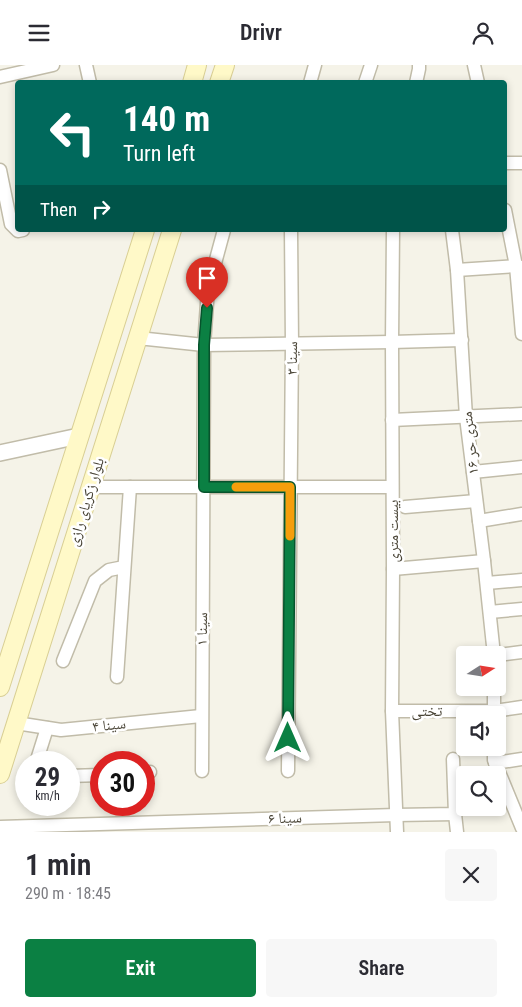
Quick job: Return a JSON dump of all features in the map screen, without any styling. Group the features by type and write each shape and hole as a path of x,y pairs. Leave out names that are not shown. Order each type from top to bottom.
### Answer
{"main road":[{"path":"220,80 225,65"},
{"name":"بلوار زکریای رازی","path":"0,687 144,232"},
{"name":"بلوار زکریای رازی","path":"0,774 171,232"},
{"path":"79,436 104,445"}],"street":[{"path":"0,77 53,65"},
{"path":"86,65 89,80"},
{"path":"311,80 315,65"},
{"path":"366,80 371,65"},
{"path":"474,65 477,80"},
{"path":"417,80 419,67"},
{"path":"419,67 425,80"},
{"path":"507,163 522,163"},
{"path":"0,170 12,224 15,228"},
{"path":"507,217 519,267 522,334"},
{"name":"۱ سینا","path":"202,771 204,345 208,289 223,232"},
{"name":"سینا ۳","path":"290,487 291,232"},
{"name":"بیست متری","path":"393,232 392,711 397,832"},
{"name":"۱۶ متری حر","path":"452,232 457,270 466,417 493,646"},
{"path":"457,270 519,267"},
{"path":"138,338 204,345 392,343 462,340"},
{"path":"392,420 522,414"},
{"path":"0,453 79,436"},
{"path":"473,471 522,467"},
{"path":"91,487 392,487"},
{"path":"117,677 130,487"},
{"path":"288,771 290,487"},
{"path":"404,507 476,501"},
{"path":"479,521 522,514"},
{"path":"393,569 484,561"},
{"path":"63,661 95,581 109,570 124,567"},
{"path":"487,583 522,580"},
{"path":"490,611 522,609"},
{"path":"506,654 522,652"},
{"name":"تختی","path":"506,710 522,707"},
{"name":"تختی","path":"392,711 456,712"},
{"name":"سینا ۴","path":"16,723 61,730 201,716"},
{"path":"40,751 47,728"},
{"path":"494,756 494,761 522,828"},
{"path":"453,759 456,814"},
{"path":"495,763 522,759"},
{"name":"سینا ۶","path":"0,827 456,814"},
{"path":"456,816 457,832"}],"slow traffic":[{"path":"236,487 290,487 290,536"}],"route":[{"path":"207,308 204,345 204,487 290,487 288,738"}]}
